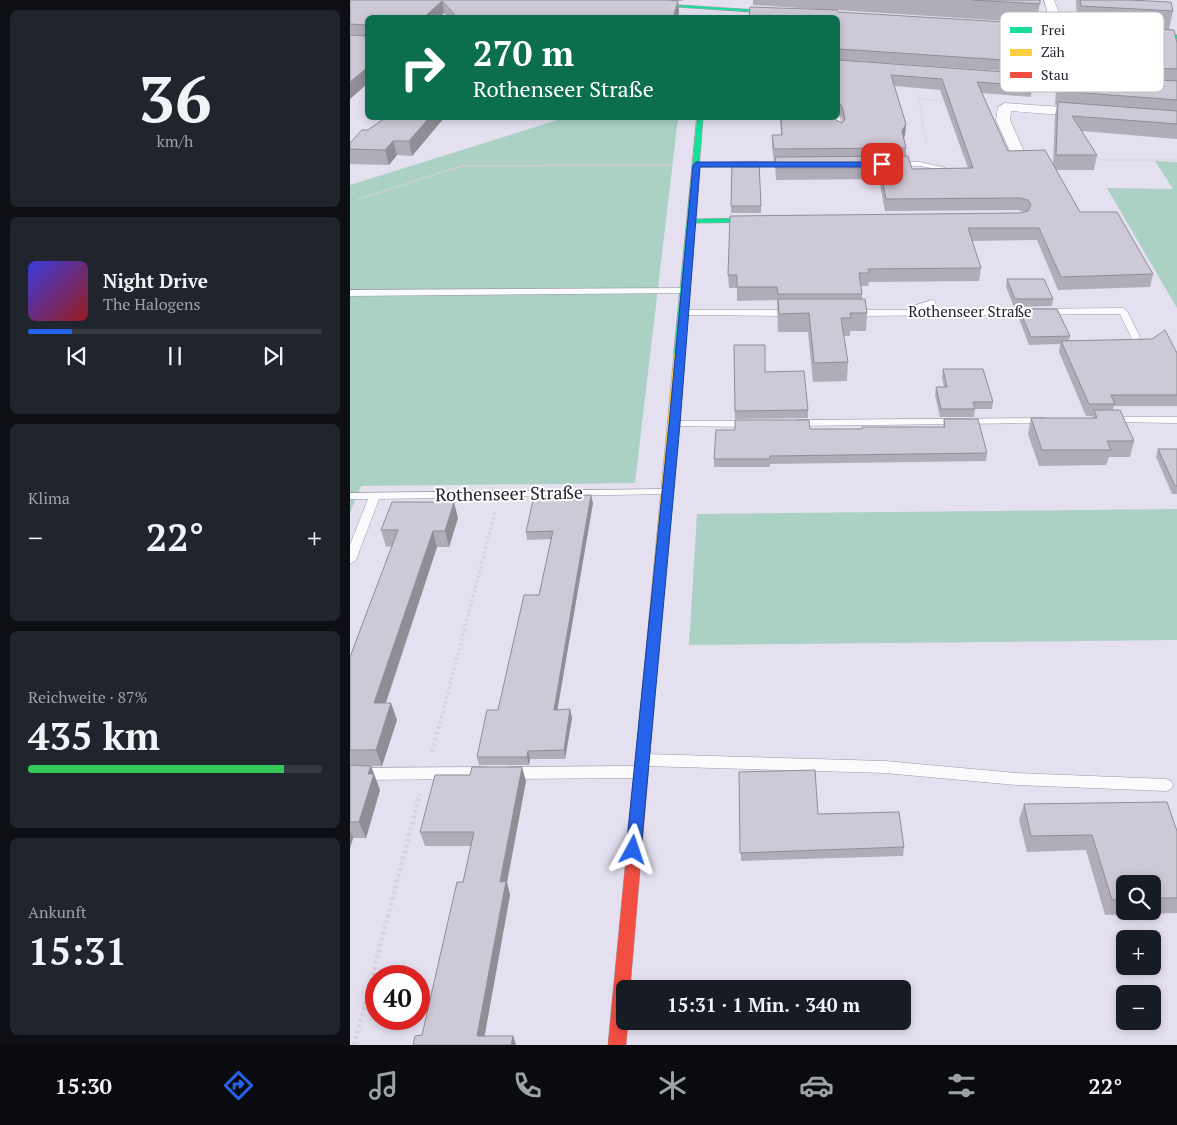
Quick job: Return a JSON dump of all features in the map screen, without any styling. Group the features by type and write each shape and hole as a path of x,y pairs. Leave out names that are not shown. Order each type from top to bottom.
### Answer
{"street":[{"path":"573,0 795,13"},
{"path":"1049,0 1054,12"},
{"path":"988,25 1000,26"},
{"path":"1164,36 1177,37"},
{"path":"988,76 1000,77"},
{"path":"1020,158 1003,120 1005,107 1100,114"},
{"path":"617,1045 640,766 674,424 700,120"},
{"path":"691,221 775,220"}],"lane":[{"path":"837,120 840,131"},
{"path":"696,165 796,164"},
{"path":"891,164 920,164 942,168"},
{"path":"350,293 685,292"},
{"name":"Rothenseer Straße","path":"899,313 932,303"},
{"name":"Rothenseer Straße","path":"839,313 1123,311 1134,337"},
{"path":"683,314 800,313"},
{"path":"1098,420 1177,420"},
{"path":"783,423 1059,421"},
{"path":"674,424 764,424"},
{"name":"Rothenseer Straße","path":"350,496 667,492"},
{"path":"350,560 375,496"},
{"path":"350,774 640,766 885,767 1016,779 1166,785"}],"path":[{"path":"926,141 919,99 948,101"},
{"path":"1090,157 1100,157 1101,160 1177,160"},
{"path":"359,199 461,166 696,165"}],"green space":[{"path":"558,120 678,120 635,483 361,486 350,513 350,185"},
{"path":"1155,161 1177,162 1177,308 1107,188 1173,189"},
{"path":"1177,509 1177,640 689,645 697,514"}],"building":[{"path":"350,0 678,1 674,15 455,15 442,1 426,15 365,15 365,25 350,24"},
{"path":"972,0 1040,0 1040,4"},
{"path":"1080,0 1171,2 1173,11 1081,6"},
{"path":"750,7 837,10 838,12 1000,22 1000,60 840,49 840,15 749,15"},
{"path":"1164,29 1174,30 1177,43 1177,69 1164,68"},
{"path":"350,35 365,36 365,70 350,82"},
{"path":"840,60 1000,72 1000,84 977,82 1008,151 1045,150 1080,212 1117,212 1153,274 1061,277 1039,228 968,228 981,268 868,269 869,273 859,273 862,294 778,294 777,287 737,287 737,275 728,275 730,216 1020,213 1028,211 1031,205 1028,200 1020,198 886,199 880,168 776,168 775,157 908,156 912,169 973,168 942,79 891,75 906,124 902,131 906,148 774,149 772,135 782,135 781,120 836,120 842,123 845,119 840,104"},
{"path":"1164,80 1177,81 1177,100 1071,92 1164,92"},
{"path":"1058,102 1177,111 1177,124 1072,116 1097,155 1056,155"},
{"path":"382,120 427,120 409,141 393,141 385,150 350,149 350,143 362,130 368,130"},
{"path":"732,162 759,162 761,206 731,206"},
{"path":"1007,279 1044,279 1053,299 1015,299"},
{"path":"778,299 865,299 867,313 850,313 851,318 841,318 848,362 814,363 809,313 779,314"},
{"path":"1019,309 1057,309 1070,336 1031,337"},
{"path":"1165,330 1177,353 1177,395 1111,395 1115,404 1089,404 1061,341 1152,339"},
{"path":"734,345 765,345 765,372 804,371 808,410 735,411"},
{"path":"943,369 983,369 993,402 973,402 975,409 941,409 936,387 947,387"},
{"path":"1094,410 1120,410 1134,441 1107,441 1111,450 1042,450 1031,418 1097,418"},
{"path":"944,419 978,419 987,453 770,456 770,459 714,459 716,430 735,430 735,420 809,420 810,429 862,429 862,427 945,427"},
{"path":"1158,449 1177,449 1177,486 1175,486"},
{"path":"591,495 554,710 570,709 564,750 528,751 527,757 477,757 487,710 498,710 524,595 539,595 553,531 526,532 534,496"},
{"path":"392,502 454,502 445,531 433,531 374,703 391,703 376,750 350,750 350,657 398,530 381,530"},
{"path":"350,765 371,766 368,774 374,774 359,822 350,822"},
{"path":"472,767 522,767 500,882 506,881 477,1036 513,1036 511,1045 413,1045 415,1036 422,1035 423,1030 430,1030 430,1000 457,882 463,882 474,832 420,832 435,775 470,775"},
{"path":"815,770 818,814 899,812 904,847 740,853 739,772"},
{"path":"1167,802 1177,831 1177,898 1161,898 1161,875 1116,875 1116,900 1112,900 1092,835 1031,836 1024,804"}],"traffic: fast":[{"path":"573,0 786,12"},
{"path":"1164,36 1177,37"},
{"path":"679,354 700,120"},
{"path":"691,221 767,220"}],"traffic: slow":[{"path":"655,619 679,354"}],"traffic: jam":[{"path":"617,1045 655,619"}],"route":[{"path":"633,850 674,424 696,165 882,164"}]}
